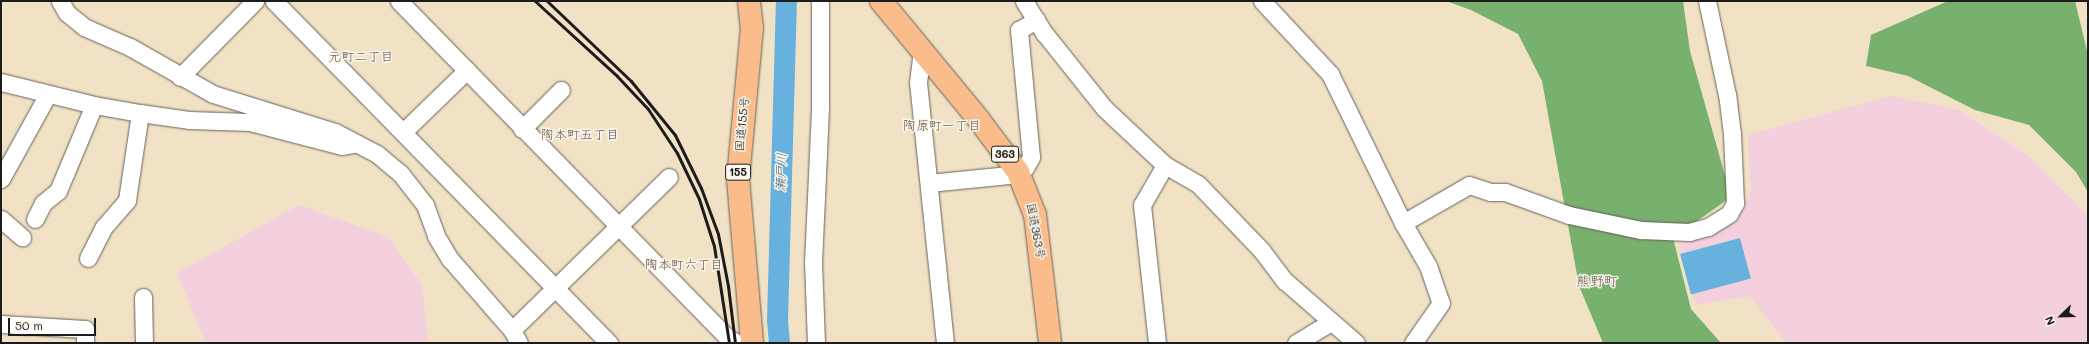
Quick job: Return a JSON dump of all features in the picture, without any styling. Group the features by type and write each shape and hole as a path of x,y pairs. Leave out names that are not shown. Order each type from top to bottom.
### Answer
{"highway":[{"name":"国道155号","path":"749,1 752,28 738,179 752,343"},
{"name":"国道363号","path":"881,1 922,50 1018,172 1035,215 1050,343"}],"street":[{"path":"60,1 67,13 84,27 130,47 180,77 213,94 336,132 359,143 400,173 425,204 436,236 450,258 516,336 557,287 669,177"},
{"path":"180,77 255,1"},
{"path":"274,1 557,287 609,343"},
{"path":"400,1 522,129 620,226 728,338 738,343"},
{"path":"816,343 813,263 820,109 820,1"},
{"path":"1024,1 1036,20 1104,108 1165,165 1198,184 1262,251 1285,281 1356,343"},
{"path":"1262,1 1330,74 1403,223 1428,266 1441,297 1441,303 1413,343"},
{"path":"1403,223 1469,185 1490,192 1506,192 1569,215 1641,230 1689,232 1708,227 1729,214 1735,203 1732,134 1727,95 1707,1"},
{"path":"929,183 1018,172 1025,168 1031,157 1019,30 1036,20"},
{"path":"922,50 918,82 945,343"},
{"path":"403,132 467,70"},
{"path":"1,82 94,105 140,113 189,120 250,122 342,146 359,143"},
{"path":"522,129 561,90"},
{"path":"1,179 48,94"},
{"path":"35,219 43,203 58,191 94,105"},
{"path":"88,258 103,228 127,200 140,113"},
{"path":"1157,343 1142,206 1165,165"},
{"path":"1,219 22,237"},
{"path":"143,297 144,343"},
{"path":"1296,343 1331,322"},
{"path":"1,324 85,329 85,343"}],"shaded area":[{"path":"1891,96 1960,110 2028,155 2088,216 2088,343 1786,343 1750,296 1696,305 1680,247 1681,242 1737,221 1751,191 1748,135"},
{"path":"299,205 388,237 422,285 428,343 205,343 177,273"}],"green space":[{"path":"1446,1 1683,1 1690,51 1731,197 1673,238 1691,309 1721,343 1603,343 1579,286 1542,81 1518,34 1471,10"},
{"path":"1948,1 2075,1 2088,55 2088,192 2076,172 2029,125 1975,110 1908,76 1866,66 1871,35"}],"water":[{"path":"1740,238 1751,279 1691,295 1680,254"}],"waterway":[{"name":"瀬戸川","path":"779,343 777,320 786,1"}],"railway":[{"path":"535,1 617,76 648,109 677,153 699,199 714,246 729,343"},
{"path":"547,1 631,81 675,135 701,188 718,234 728,286 735,343"}],"district":[{"name":"元町二丁目","path":"361,56"},
{"name":"陶原町一丁目","path":"942,125"},
{"name":"陶本町五丁目","path":"580,134"},
{"name":"陶本町六丁目","path":"684,264"},
{"name":"熊野町","path":"1597,281"}]}
